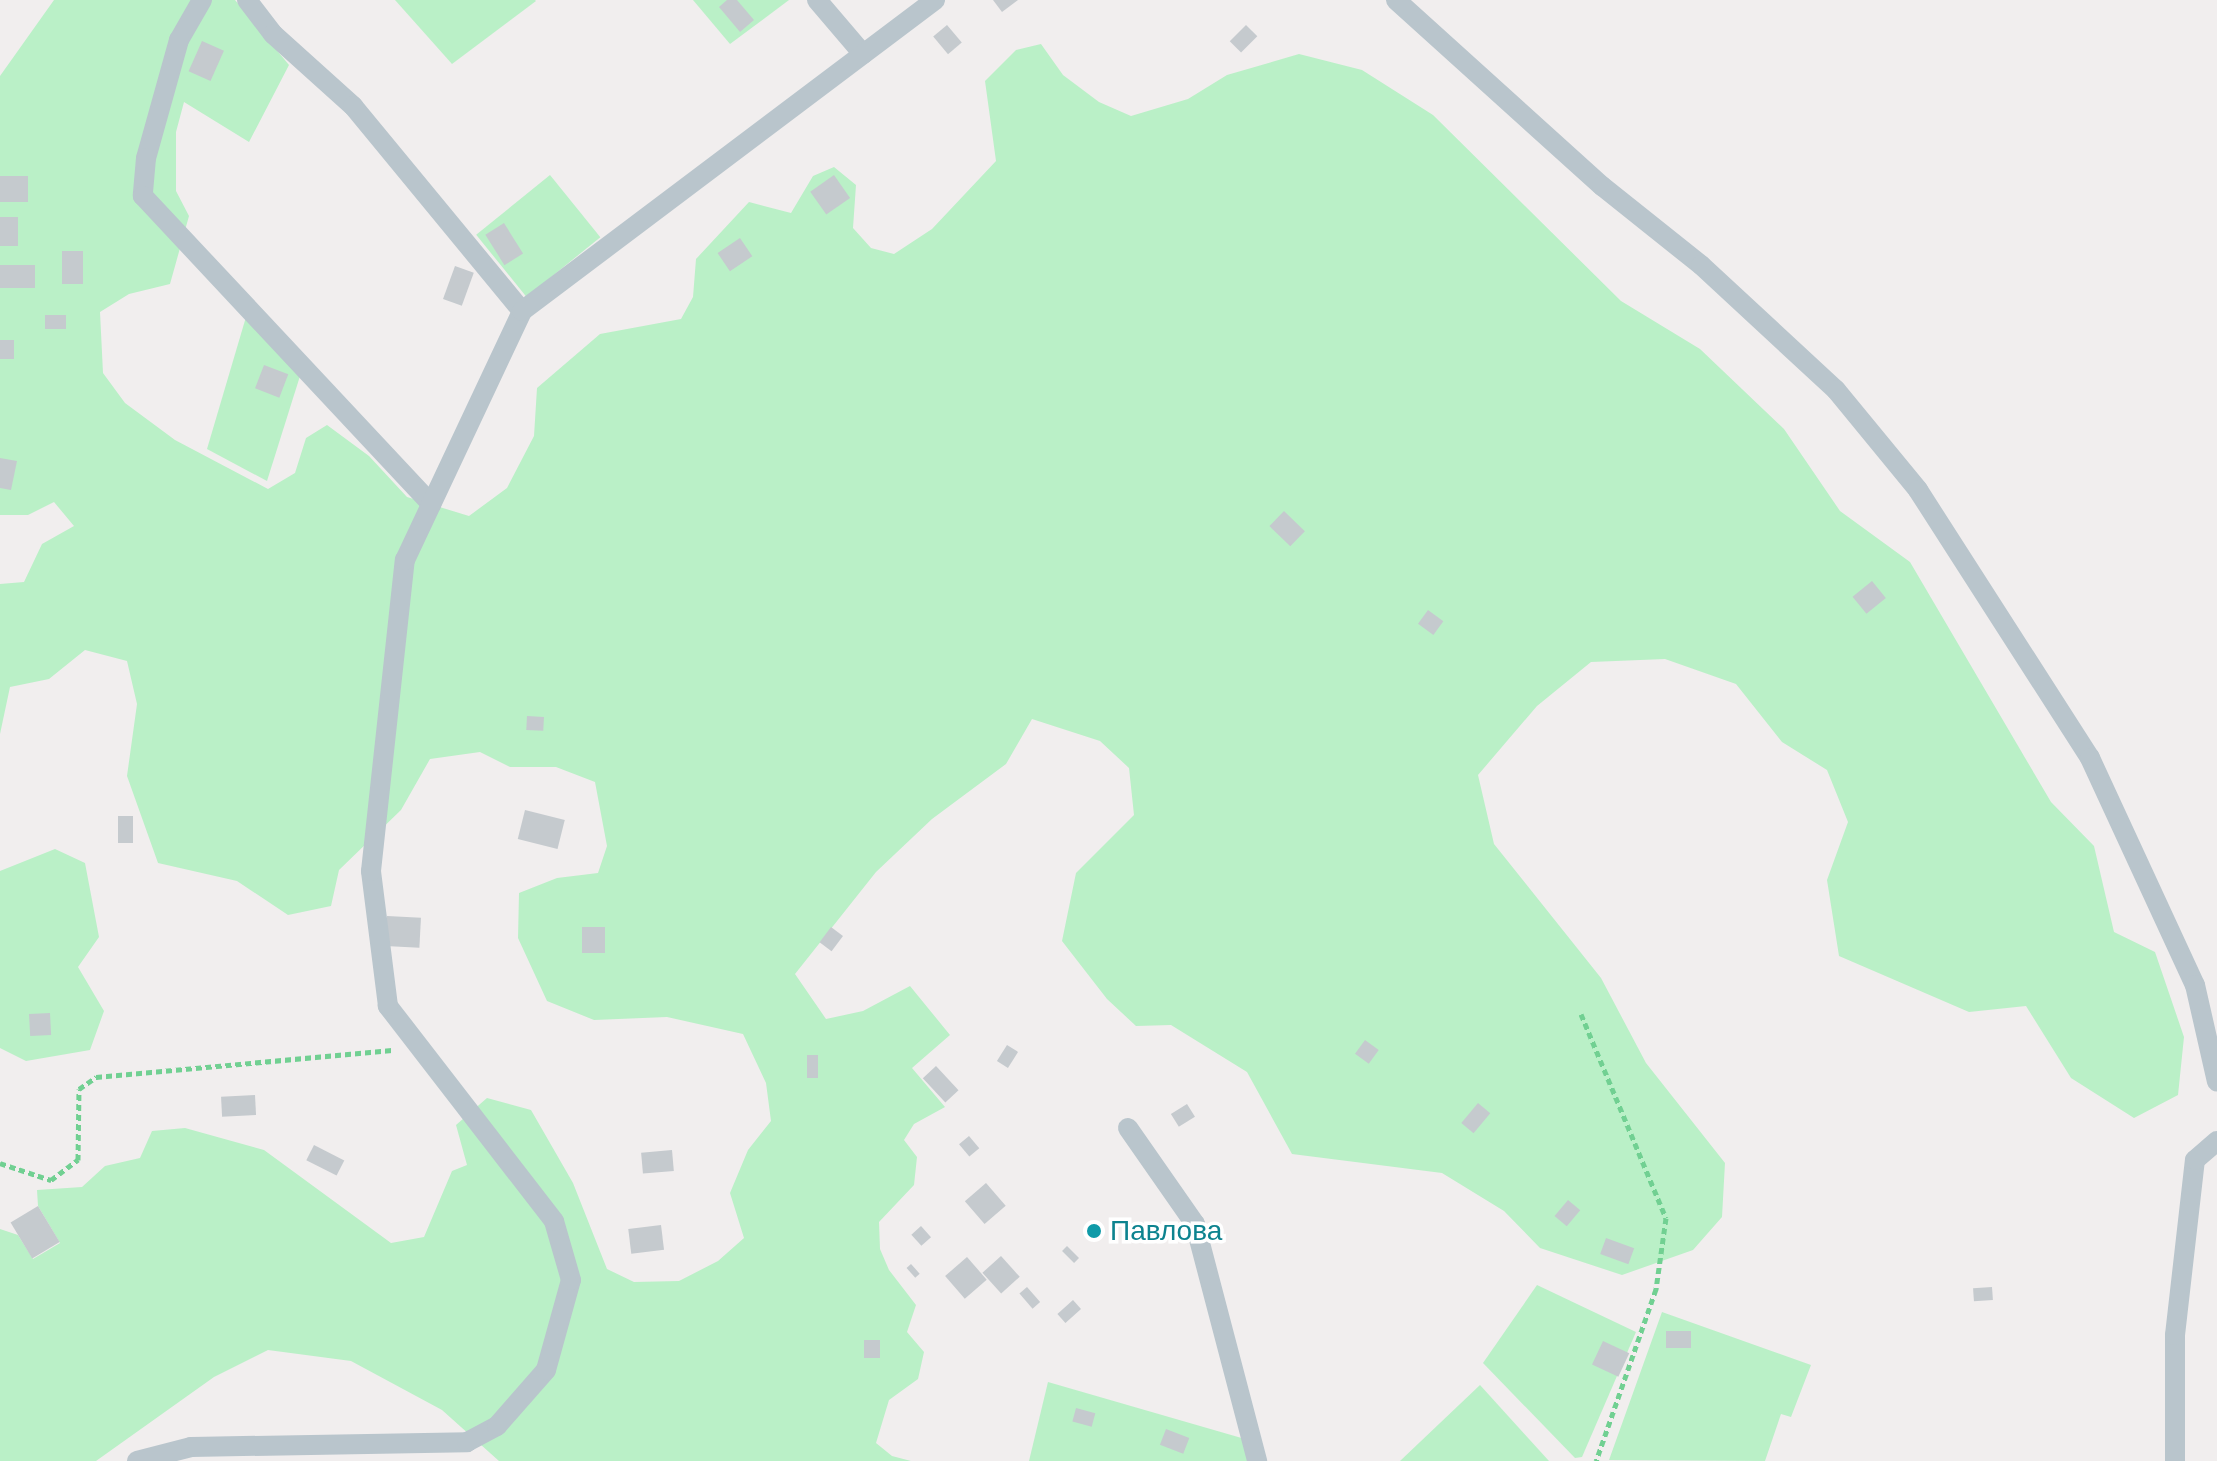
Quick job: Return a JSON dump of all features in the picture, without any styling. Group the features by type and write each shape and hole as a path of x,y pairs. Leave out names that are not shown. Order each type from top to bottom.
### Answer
{"street":[{"path":"202,0 179,40 146,158 143,196 431,504"},
{"path":"247,0 273,34 353,106 522,311"},
{"path":"817,0 863,54"},
{"path":"137,1461 191,1447 467,1442 497,1426 546,1370 571,1280 554,1221 388,1006 371,871 405,560 522,311 935,0"},
{"path":"1396,0 1602,186 1701,265 1825,380 1918,490 2090,758 2195,985 2217,1082"},
{"path":"1128,1128 1195,1224 1257,1461"},
{"path":"2175,1461 2175,1335 2195,1160 2217,1141"}],"path":[{"path":"1581,1014 1666,1218 1656,1289 1596,1461"},
{"path":"0,1163 51,1180 78,1160 79,1089 96,1077 420,1048"}],"green space":[{"path":"54,0 235,0 289,65 249,142 184,102 176,132 176,191 189,216 170,284 129,294 100,312 103,373 125,403 175,440 268,489 295,473 306,438 327,425 369,456 407,497 469,516 507,488 534,436 537,388 600,334 681,319 693,297 696,259 749,202 791,213 813,176 834,167 856,185 853,228 871,248 894,254 932,229 996,161 985,81 1016,50 1041,44 1063,75 1099,102 1131,116 1188,99 1227,75 1299,54 1362,70 1433,115 1621,301 1700,349 1784,429 1840,511 1910,562 2051,802 2094,846 2114,932 2155,952 2184,1037 2178,1095 2134,1118 2071,1078 2026,1006 1969,1012 1839,956 1827,880 1848,822 1827,770 1782,742 1736,684 1665,659 1591,662 1537,706 1478,775 1494,844 1601,978 1646,1063 1725,1163 1722,1217 1693,1250 1622,1275 1540,1248 1504,1211 1442,1173 1292,1154 1247,1072 1171,1025 1136,1026 1107,999 1062,941 1076,873 1134,815 1129,768 1100,741 1032,719 1006,764 932,819 876,872 795,974 826,1019 863,1011 910,986 950,1035 912,1068 945,1107 914,1124 904,1140 917,1157 914,1185 879,1222 880,1249 889,1270 916,1305 907,1332 924,1352 918,1379 889,1400 876,1443 892,1456 911,1461 499,1461 442,1410 351,1361 268,1350 214,1377 96,1461 0,1461 0,1229 18,1235 33,1259 60,1243 38,1206 37,1190 82,1187 105,1166 140,1158 152,1131 185,1128 264,1150 391,1243 424,1237 452,1171 467,1165 456,1125 487,1098 531,1110 573,1183 607,1269 634,1282 679,1281 718,1261 744,1238 730,1193 748,1150 771,1121 766,1083 743,1034 667,1017 594,1020 547,1001 518,938 519,893 557,878 598,873 607,846 595,782 556,767 510,767 480,752 430,759 401,810 339,870 331,906 288,915 237,881 158,863 127,776 137,704 127,661 85,650 49,679 10,687 0,734 0,584 24,582 42,544 74,526 54,502 28,515 0,515 0,76"},
{"path":"395,0 535,0 536,1 452,64"},
{"path":"693,0 789,0 730,44"},
{"path":"550,175 600,237 527,297 476,235"},
{"path":"246,317 300,376 267,481 207,449"},
{"path":"55,849 85,863 99,937 78,967 104,1011 90,1050 26,1061 0,1048 0,871"},
{"path":"1537,1285 1636,1332 1582,1457 1575,1458 1483,1363"},
{"path":"1662,1312 1811,1365 1791,1417 1781,1414 1765,1461 1609,1460"},
{"path":"1048,1382 1245,1439 1249,1461 1029,1461"},
{"path":"1480,1385 1549,1461 1400,1461"}],"building":[{"path":"727,0 737,0 754,20 740,32 719,7"},
{"path":"993,0 1018,0 1002,12"},
{"path":"947,25 962,43 948,54 933,37"},
{"path":"1246,25 1257,36 1241,53 1230,41"},
{"path":"202,41 224,51 211,81 189,71"},
{"path":"834,175 850,198 826,215 810,192"},
{"path":"0,176 28,176 28,202 0,202"},
{"path":"0,217 18,217 18,246 0,246"},
{"path":"504,223 523,254 504,265 485,235"},
{"path":"740,238 752,256 730,271 718,253"},
{"path":"62,251 83,251 83,284 62,284"},
{"path":"0,265 35,265 35,288 0,288"},
{"path":"455,266 474,273 462,306 443,299"},
{"path":"45,315 66,315 66,329 45,329"},
{"path":"0,340 14,340 14,359 0,359"},
{"path":"264,365 288,374 279,398 255,388"},
{"path":"0,458 17,461 11,490 0,488"},
{"path":"1284,511 1305,531 1290,546 1269,526"},
{"path":"1872,581 1886,598 1866,614 1853,597"},
{"path":"1428,610 1443,621 1433,635 1418,624"},
{"path":"527,716 544,717 543,731 526,730"},
{"path":"525,810 565,820 558,849 518,839"},
{"path":"118,816 133,816 133,843 118,843"},
{"path":"387,916 421,918 419,948 385,946"},
{"path":"582,927 605,927 605,953 582,953"},
{"path":"831,927 843,936 832,951 820,942"},
{"path":"50,1013 51,1035 30,1036 29,1014"},
{"path":"1365,1040 1379,1050 1369,1064 1355,1054"},
{"path":"1007,1045 1018,1052 1008,1068 997,1061"},
{"path":"807,1055 818,1055 818,1078 807,1078"},
{"path":"936,1066 959,1090 945,1102 923,1078"},
{"path":"255,1095 256,1115 222,1117 221,1097"},
{"path":"1478,1103 1490,1113 1474,1133 1461,1123"},
{"path":"1187,1104 1195,1117 1179,1127 1171,1114"},
{"path":"969,1136 979,1148 969,1157 959,1144"},
{"path":"314,1145 344,1160 337,1176 306,1160"},
{"path":"672,1150 674,1171 643,1174 641,1153"},
{"path":"986,1183 1006,1206 985,1224 965,1201"},
{"path":"1568,1200 1580,1210 1567,1226 1555,1216"},
{"path":"38,1206 60,1242 32,1258 11,1222"},
{"path":"661,1225 664,1250 631,1254 628,1229"},
{"path":"921,1226 931,1237 921,1246 911,1235"},
{"path":"1606,1238 1634,1248 1628,1264 1600,1254"},
{"path":"1067,1246 1079,1258 1074,1263 1062,1251"},
{"path":"1001,1256 1020,1277 1001,1294 982,1273"},
{"path":"967,1257 987,1280 965,1299 945,1276"},
{"path":"911,1264 920,1274 915,1278 907,1268"},
{"path":"1027,1287 1040,1302 1033,1309 1019,1294"},
{"path":"1992,1287 1993,1300 1974,1301 1973,1288"},
{"path":"1073,1300 1081,1309 1065,1323 1057,1314"},
{"path":"1666,1331 1691,1331 1691,1348 1666,1348"},
{"path":"864,1340 880,1340 880,1358 864,1358"},
{"path":"1603,1341 1629,1353 1618,1377 1592,1365"},
{"path":"1076,1408 1095,1413 1092,1427 1072,1422"},
{"path":"1166,1429 1189,1438 1183,1454 1160,1445"}],"place":[{"name":"Павлова","path":"1094,1231"}]}
